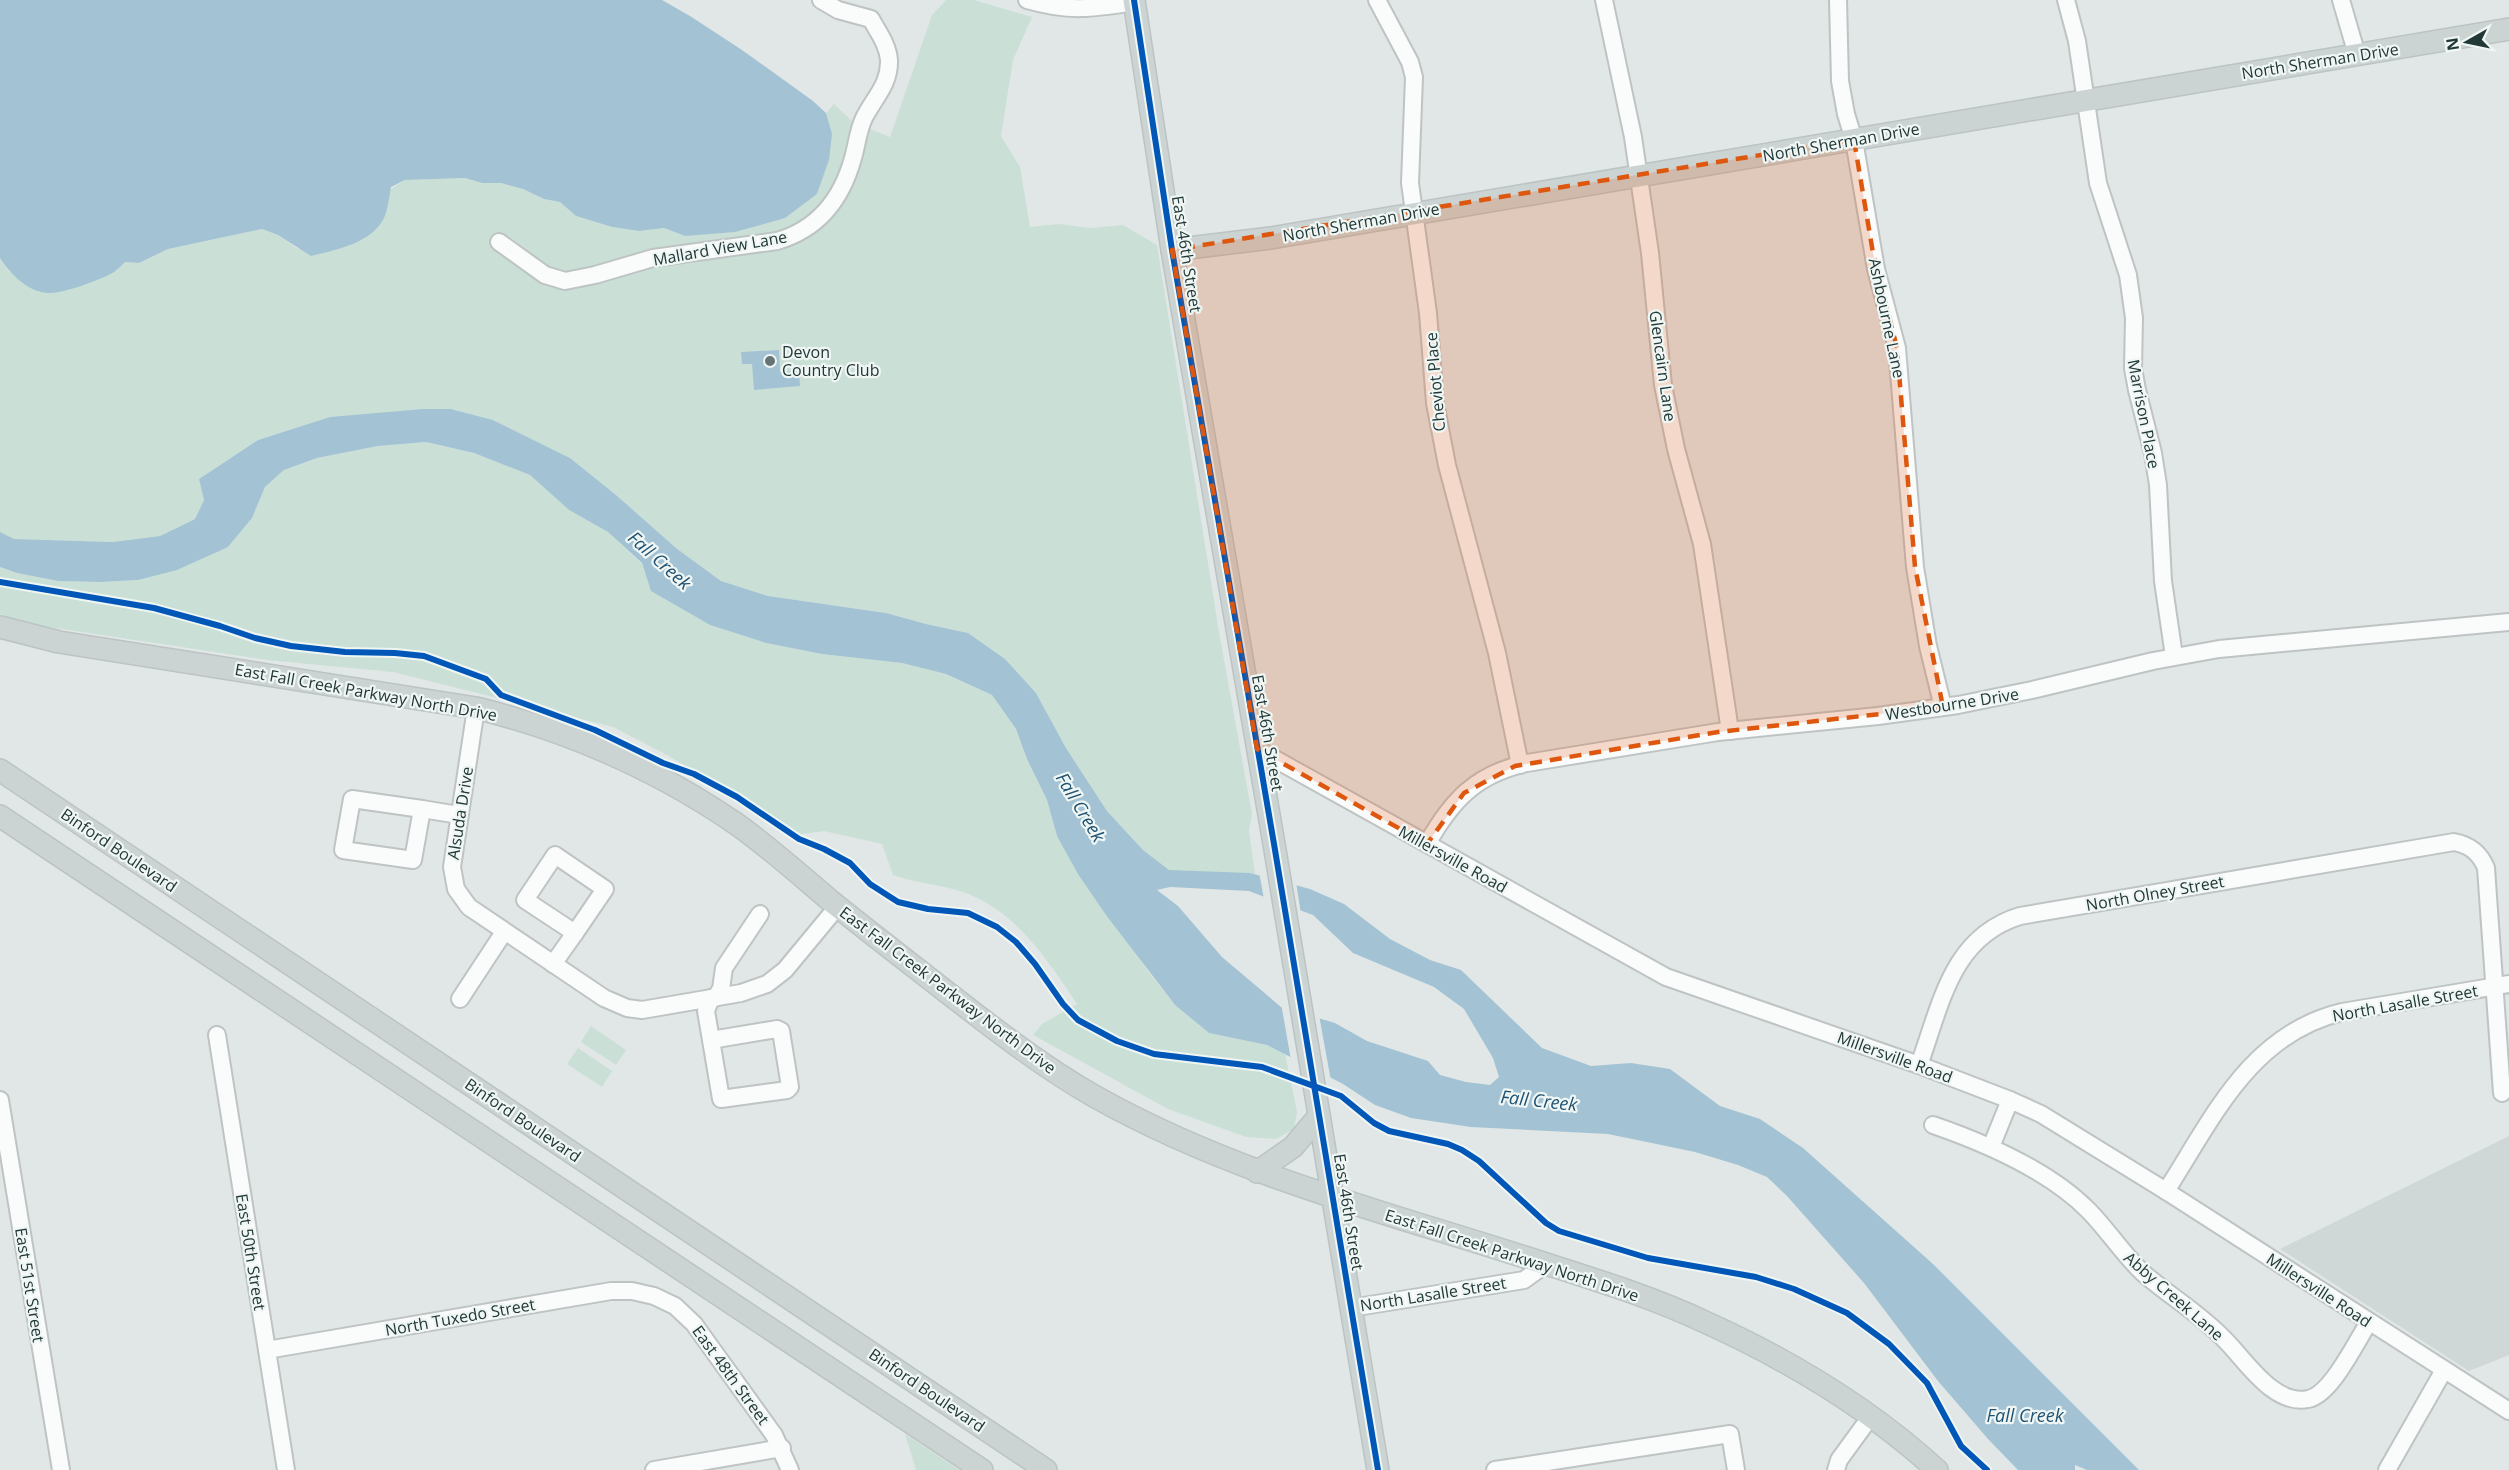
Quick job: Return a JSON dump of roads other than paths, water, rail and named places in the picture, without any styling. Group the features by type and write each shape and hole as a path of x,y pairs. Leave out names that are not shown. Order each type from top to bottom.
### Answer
{"main road":[{"name":"East 46th Street","path":"1134,1 1172,250 1378,1470"},
{"name":"North Sherman Drive","path":"1172,250 1271,238 2509,29"},
{"name":"East Fall Creek Parkway North Drive","path":"0,627 51,641 477,708 568,736 627,760 669,782 741,827 1003,1035 1090,1094 1189,1145 1257,1172 1546,1264 1655,1301 1724,1330 1791,1365 1871,1416 1937,1470"},
{"name":"Binford Boulevard","path":"0,770 1046,1470"},
{"path":"0,816 982,1470"},
{"path":"1257,1172 1289,1150 1318,1107"}],"street":[{"name":"Mallard View Lane","path":"499,242 545,275 565,281 653,258 769,242 796,234 822,217 837,198 852,161 864,117 882,88 889,59 883,40 871,19 838,10 821,0"},
{"path":"1027,0 1054,8 1091,10 1134,1"},
{"name":"Cheviot Place","path":"1377,0 1410,62 1414,77 1415,99 1409,167 1413,213 1428,313 1440,440 1486,606 1520,765"},
{"name":"Glencairn Lane","path":"1604,0 1633,137 1650,253 1663,385 1676,449 1702,544 1730,731"},
{"name":"Ashbourne Lane","path":"1838,0 1840,81 1854,140 1876,269 1897,348 1915,567 1928,646 1943,707"},
{"name":"Marrison Place","path":"2066,0 2077,41 2098,183 2128,275 2134,318 2133,368 2155,464 2163,581 2174,656"},
{"path":"2341,0 2357,55"},
{"name":"Westbourne Drive","path":"1427,844 1446,812 1468,789 1490,775 1520,765 1730,731 1943,707 2032,690 2174,656 2263,643 2509,622"},
{"name":"Alsuda Drive","path":"477,708 452,867 456,889 469,907 604,998 627,1008 647,1009 752,990 772,981 785,970 838,906"},
{"name":"Millersville Road","path":"1257,749 1666,977 1919,1065 2041,1114 2166,1191 2509,1411"},
{"path":"422,809 413,860 343,850 352,799 422,809 459,815"},
{"name":"North Olney Street","path":"1919,1065 1955,967 1978,938 2005,921 2020,916 2444,842 2457,842 2474,850 2486,868 2502,985"},
{"path":"553,964 575,933 605,889 555,855 525,900 575,933"},
{"path":"711,1040 779,1029 790,1088 721,1099 706,1011 713,998 722,989 724,968 760,914"},
{"path":"460,999 504,932"},
{"path":"2502,985 2502,1093"},
{"name":"North Lasalle Street","path":"2166,1191 2239,1078 2281,1038 2336,1013 2502,985"},
{"name":"East 50th Street","path":"217,1035 286,1470"},
{"name":"East 51st Street","path":"0,1100 61,1470"},
{"path":"1991,1147 2010,1100"},
{"name":"Abby Creek Lane","path":"1933,1125 1991,1147 2019,1162 2078,1201 2140,1270 2209,1322 2259,1378 2289,1397 2304,1400 2322,1393 2369,1322"},
{"name":"North Lasalle Street","path":"1351,1308 1524,1280 1546,1264"},
{"name":"North Tuxedo Street","path":"267,1350 611,1291 632,1291 654,1296"},
{"name":"East 48th Street","path":"654,1296 675,1306 694,1324 766,1422 782,1448 790,1470"},
{"path":"2387,1470 2444,1370"},
{"path":"1836,1470 1839,1460 1871,1416"},
{"path":"1495,1470 1730,1434 1736,1470"},
{"path":"654,1470 782,1448"}],"water":[{"path":"0,0 662,0 742,50 813,101 826,113 832,134 829,160 817,194 785,218 735,232 685,236 664,228 639,231 612,227 576,216 560,202 544,199 523,189 501,183 482,183 465,178 405,180 391,187 386,212 377,228 351,245 311,256 278,235 262,229 168,249 139,263 125,262 108,275 71,289 53,293 40,292 20,281 0,258"},
{"path":"779,350 780,372 799,371 800,386 754,390 752,364 742,364 741,352"},
{"name":"Fall Creek","path":"423,409 451,409 493,420 570,458 676,548 721,581 768,596 886,613 968,633 1005,659 1036,693 1066,748 1107,811 1143,850 1169,870 1250,873 1310,889 1344,904 1390,939 1430,960 1461,970 1542,1048 1591,1066 1631,1063 1670,1069 1720,1106 1760,1119 1803,1148 1933,1264 2139,1470 2087,1470 2075,1465 2075,1470 2018,1470 1938,1381 1864,1283 1787,1196 1767,1177 1738,1165 1695,1152 1608,1134 1471,1127 1411,1118 1375,1105 1343,1084 1267,1045 1209,1033 1175,1005 1106,915 1078,874 1057,836 1047,800 1027,759 1016,729 992,695 946,674 902,663 822,654 766,643 710,625 651,591 642,563 608,532 569,510 530,475 474,453 426,442 378,446 317,458 284,470 265,487 252,518 228,547 177,570 138,580 100,582 58,581 17,573 0,567 0,532 14,539 113,542 160,536 195,519 204,500 199,479 258,440 330,417","holes":["1170,887 1249,891 1313,915 1353,953 1434,987 1464,1009 1493,1058 1499,1077 1490,1085 1440,1075 1428,1061 1367,1041 1335,1023 1281,1007 1222,957 1178,906 1157,890"]}],"place":[{"name":"Devon Country Club","path":"770,361"}]}
